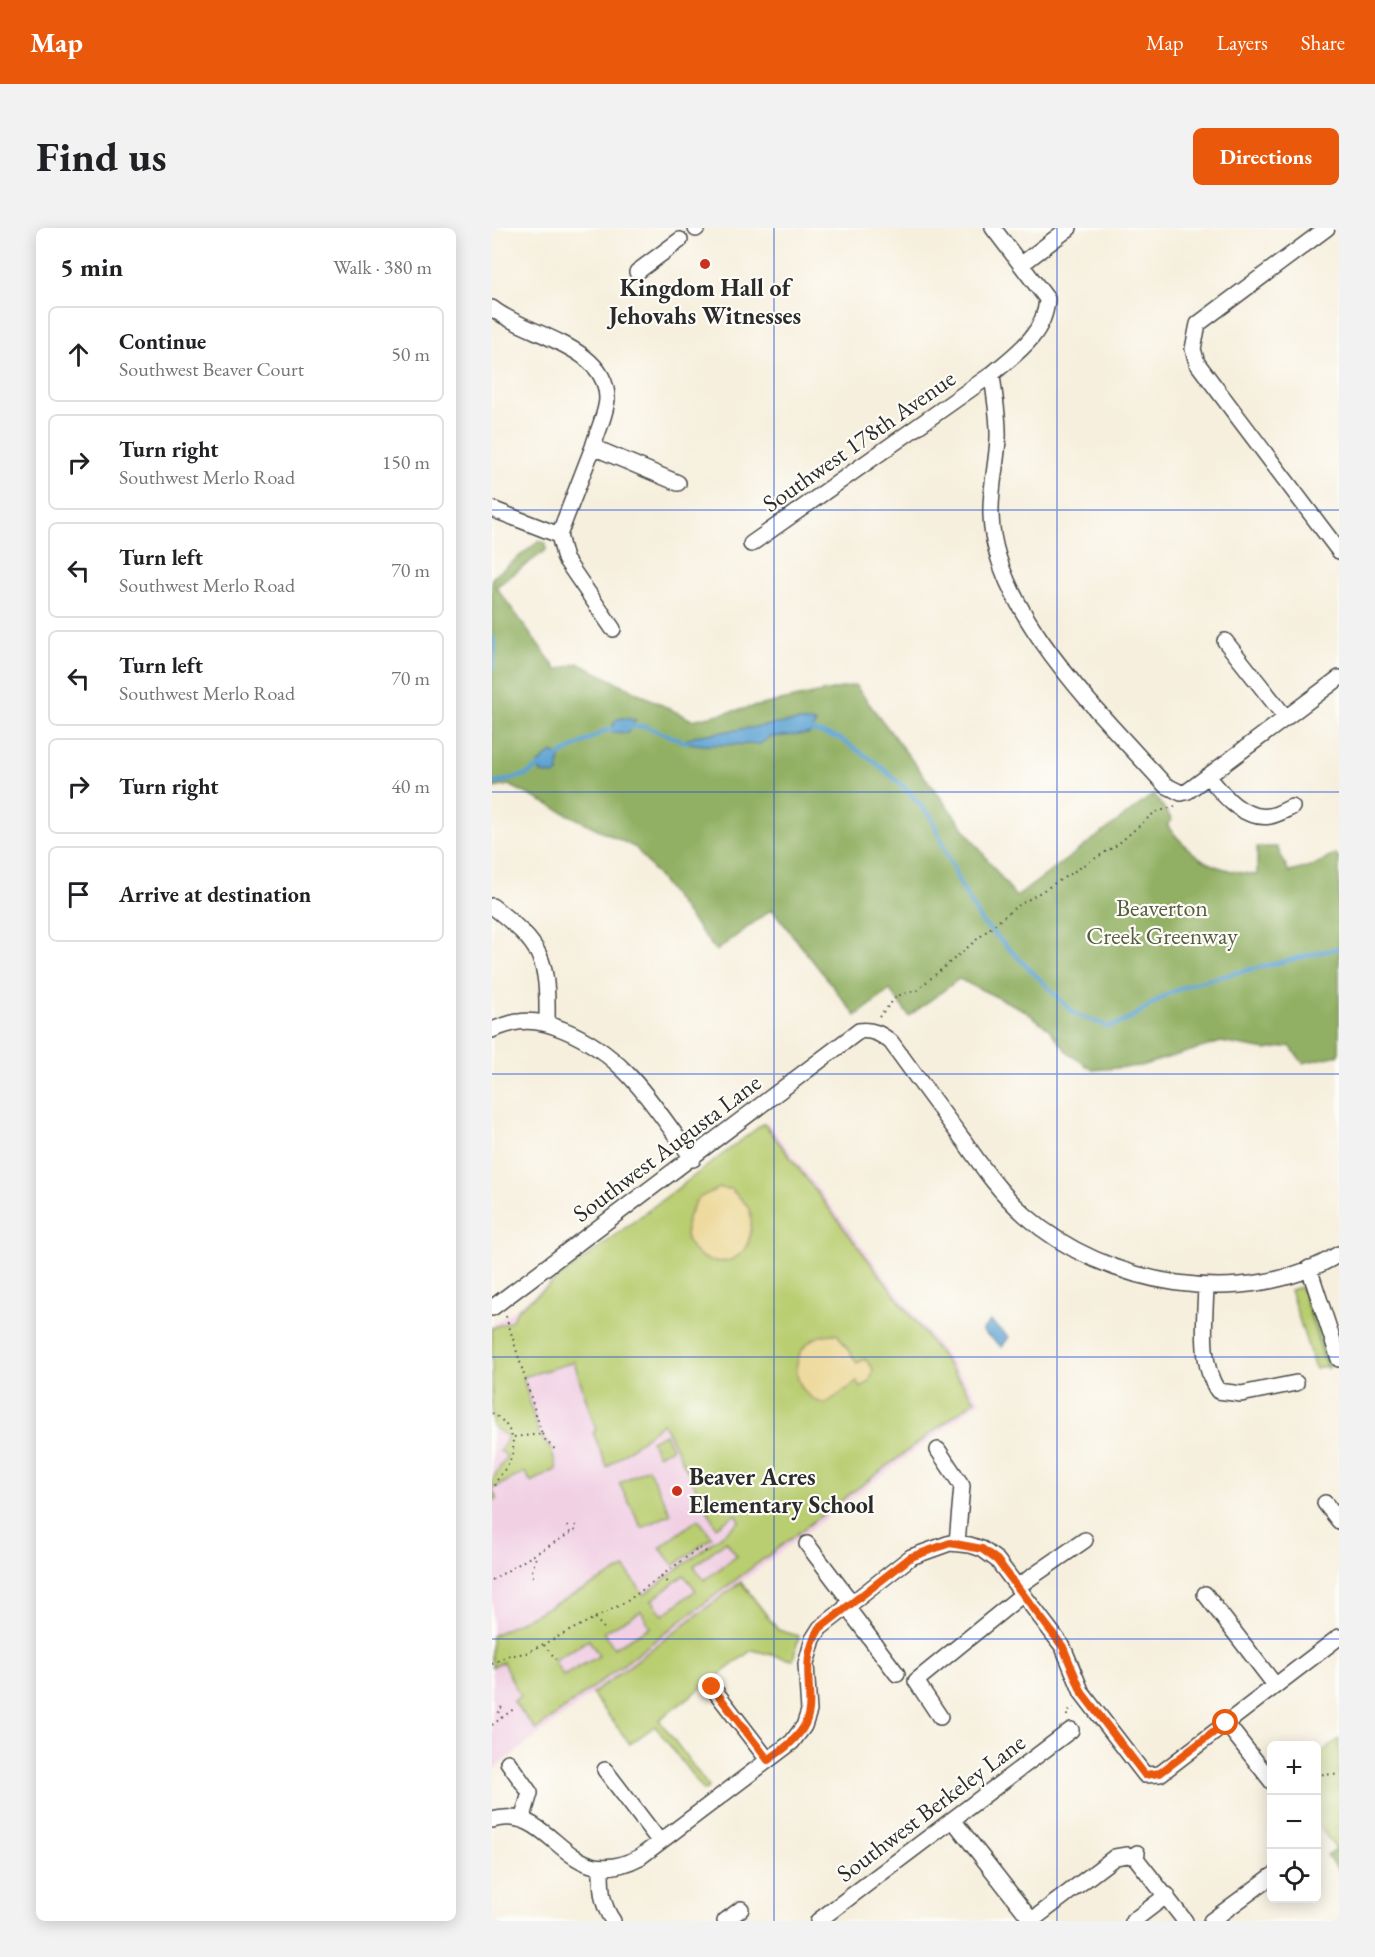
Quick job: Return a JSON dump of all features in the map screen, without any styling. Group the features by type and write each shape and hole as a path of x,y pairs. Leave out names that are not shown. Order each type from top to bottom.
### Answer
{"street":[{"name":"Southwest 178th Avenue","path":"751,544 992,374 1023,348 1039,329 1046,315 1047,299 993,228"},
{"path":"1022,264 1069,228"},
{"path":"1327,228 1198,324 1193,349 1197,363 1339,550"},
{"path":"637,272 680,240"},
{"path":"492,308 526,328 589,358 603,375 607,399 593,447 558,535 565,559 613,629"},
{"name":"Southwest 178th Avenue","path":"992,374 999,435 991,515 1000,561 1016,601 1032,631 1112,727 1165,785 1181,793 1188,791 1209,776"},
{"path":"593,447 678,483"},
{"path":"492,509 558,535"},
{"path":"1225,641 1286,718"},
{"path":"1292,807 1269,816 1245,813 1226,798 1209,776 1339,678"},
{"path":"492,906 523,930 540,953 548,981 547,1023"},
{"path":"492,1030 519,1021 547,1023 580,1036 606,1052 633,1079 693,1159"},
{"path":"875,1024 891,1042 994,1182 1025,1215 1078,1250 1119,1268 1167,1282 1206,1287 1268,1283 1339,1254"},
{"name":"Southwest Augusta Lane","path":"499,1311 859,1031 875,1024"},
{"path":"1309,1268 1339,1359"},
{"path":"1206,1287 1204,1328 1207,1356 1213,1384 1218,1391 1241,1394 1296,1383"},
{"path":"938,1450 962,1486 957,1544"},
{"path":"1325,1503 1339,1521"},
{"path":"940,1717 916,1681 1020,1591 1085,1540"},
{"path":"807,1544 897,1674"},
{"path":"492,1820 510,1818 539,1827 578,1860 602,1868 628,1864 792,1742 804,1726 808,1711 806,1664 813,1639 820,1628 911,1557 929,1549 957,1544 982,1549 997,1560 1063,1647 1082,1693 1145,1775 1160,1773 1339,1637"},
{"path":"1205,1594 1275,1685"},
{"path":"712,1687 768,1760"},
{"path":"1226,1723 1267,1776"},
{"name":"Southwest Berkeley Lane","path":"818,1921 1071,1730"},
{"path":"508,1762 530,1793 522,1820"},
{"path":"605,1770 660,1842"},
{"path":"954,1820 1031,1921 1120,1855 1136,1855 1185,1921"},
{"path":"602,1868 604,1905 613,1921"},
{"path":"1211,1921 1267,1880"},
{"path":"1133,1921 1167,1895"},
{"path":"725,1921 741,1909"}],"path":[{"path":"875,1024 897,996 917,990 1013,909 1102,855 1154,813 1163,810"},
{"path":"499,1311 542,1434 546,1442 557,1451"},
{"path":"492,1413 507,1426 513,1437 513,1449 509,1462 497,1479 495,1488"},
{"path":"513,1437 542,1434"},
{"path":"492,1580 570,1533 577,1528 575,1524"},
{"path":"567,1526 570,1533"},
{"path":"493,1663 543,1644 626,1602 699,1548 710,1554"},
{"path":"533,1577 532,1571 537,1554"},
{"path":"661,1576 670,1586"},
{"path":"595,1618 606,1631"},
{"path":"543,1644 556,1659"},
{"path":"502,1706 498,1711 502,1718"},
{"path":"492,1725 515,1708"},
{"path":"1321,1774 1339,1775"}],"shaded area":[{"name":"Beaver Acres Elementary School","path":"767,1122 981,1401 492,1770 492,1326"}],"green space":[{"name":"Beaverton Creek Greenway","path":"539,541 546,543 546,550 496,587 557,670 578,663 692,720 855,685 1016,897 1154,794 1172,820 1167,825 1177,837 1206,862 1228,870 1257,875 1257,847 1277,847 1289,872 1313,866 1335,854 1339,859 1339,1055 1303,1063 1290,1046 1266,1050 1221,1042 1140,1066 1093,1070 1069,1054 1048,1028 1022,1009 959,979 909,1016 890,990 856,1016 772,909 716,951 636,848 509,785 492,788 492,578"},
{"name":"Beaver Acres Elementary School","path":"764,1123 975,1400 536,1730 513,1701 520,1697 503,1662 492,1667 492,1636 625,1568 644,1595 740,1521 736,1514 716,1527 663,1423 607,1467 593,1432 596,1430 574,1362 523,1377 538,1432 552,1451 557,1469 531,1482 525,1472 492,1489 492,1480 507,1456 500,1451 508,1437 492,1426 492,1328 511,1321 518,1309","holes":["726,1541 737,1556 704,1580 694,1566","684,1575 696,1590 663,1615 652,1600","641,1611 650,1627 614,1648 604,1632","589,1640 599,1656 563,1676 554,1660"]},
{"path":"1301,1287 1326,1366 1315,1369 1290,1290"},
{"path":"1309,1287 1334,1363 1327,1369 1302,1290"},
{"path":"665,1434 672,1448 658,1455 651,1441"},
{"path":"648,1468 671,1514 642,1528 619,1483"},
{"path":"492,1489 497,1499 492,1501"},
{"path":"698,1519 712,1537 674,1566 660,1548"},
{"path":"741,1582 778,1630 799,1636 793,1660 752,1650 659,1720 709,1787 704,1791 655,1726 630,1744 592,1694"},
{"path":"1339,1739 1339,1853 1321,1828 1321,1753"},
{"path":"1336,1849 1339,1853 1339,1871 1327,1855"}],"sand":[{"path":"719,1188 731,1189 744,1202 749,1208 751,1221 750,1236 744,1250 734,1258 722,1262 699,1255 690,1246 686,1233 688,1218 696,1201"},
{"path":"838,1335 857,1363 865,1359 873,1369 870,1381 861,1388 857,1382 825,1404 811,1398 802,1388 797,1377 797,1365 800,1353 807,1344 818,1337"}],"water":[{"path":"623,718 636,720 627,733 613,732 613,724"},
{"path":"798,721 816,723 809,734 770,737 760,744 703,745 682,742 694,736"},
{"path":"552,752 560,757 558,773 555,775 541,773 538,764"},
{"path":"990,1321 1009,1337 1002,1347 982,1331"}],"waterway":[{"path":"492,637 495,644 492,669"},
{"path":"626,728 644,726 686,742"},
{"path":"555,758 606,730 617,729"},
{"path":"806,729 839,738 875,762 905,788 931,817 960,884 981,921 1075,1014 1109,1027 1126,1021 1166,995 1191,984 1339,948"},
{"path":"492,784 526,775 542,765"}],"place":[{"name":"Kingdom Hall of Jehovahs Witnesses","path":"705,264"},
{"name":"Beaver Acres Elementary School","path":"677,1491"}],"route":[{"path":"712,1687 768,1760 792,1742 804,1726 809,1699 806,1664 809,1649 820,1628 911,1557 950,1543 982,1549 997,1560 1063,1647 1082,1693 1138,1769 1145,1775 1153,1776 1160,1773 1226,1723"}]}
